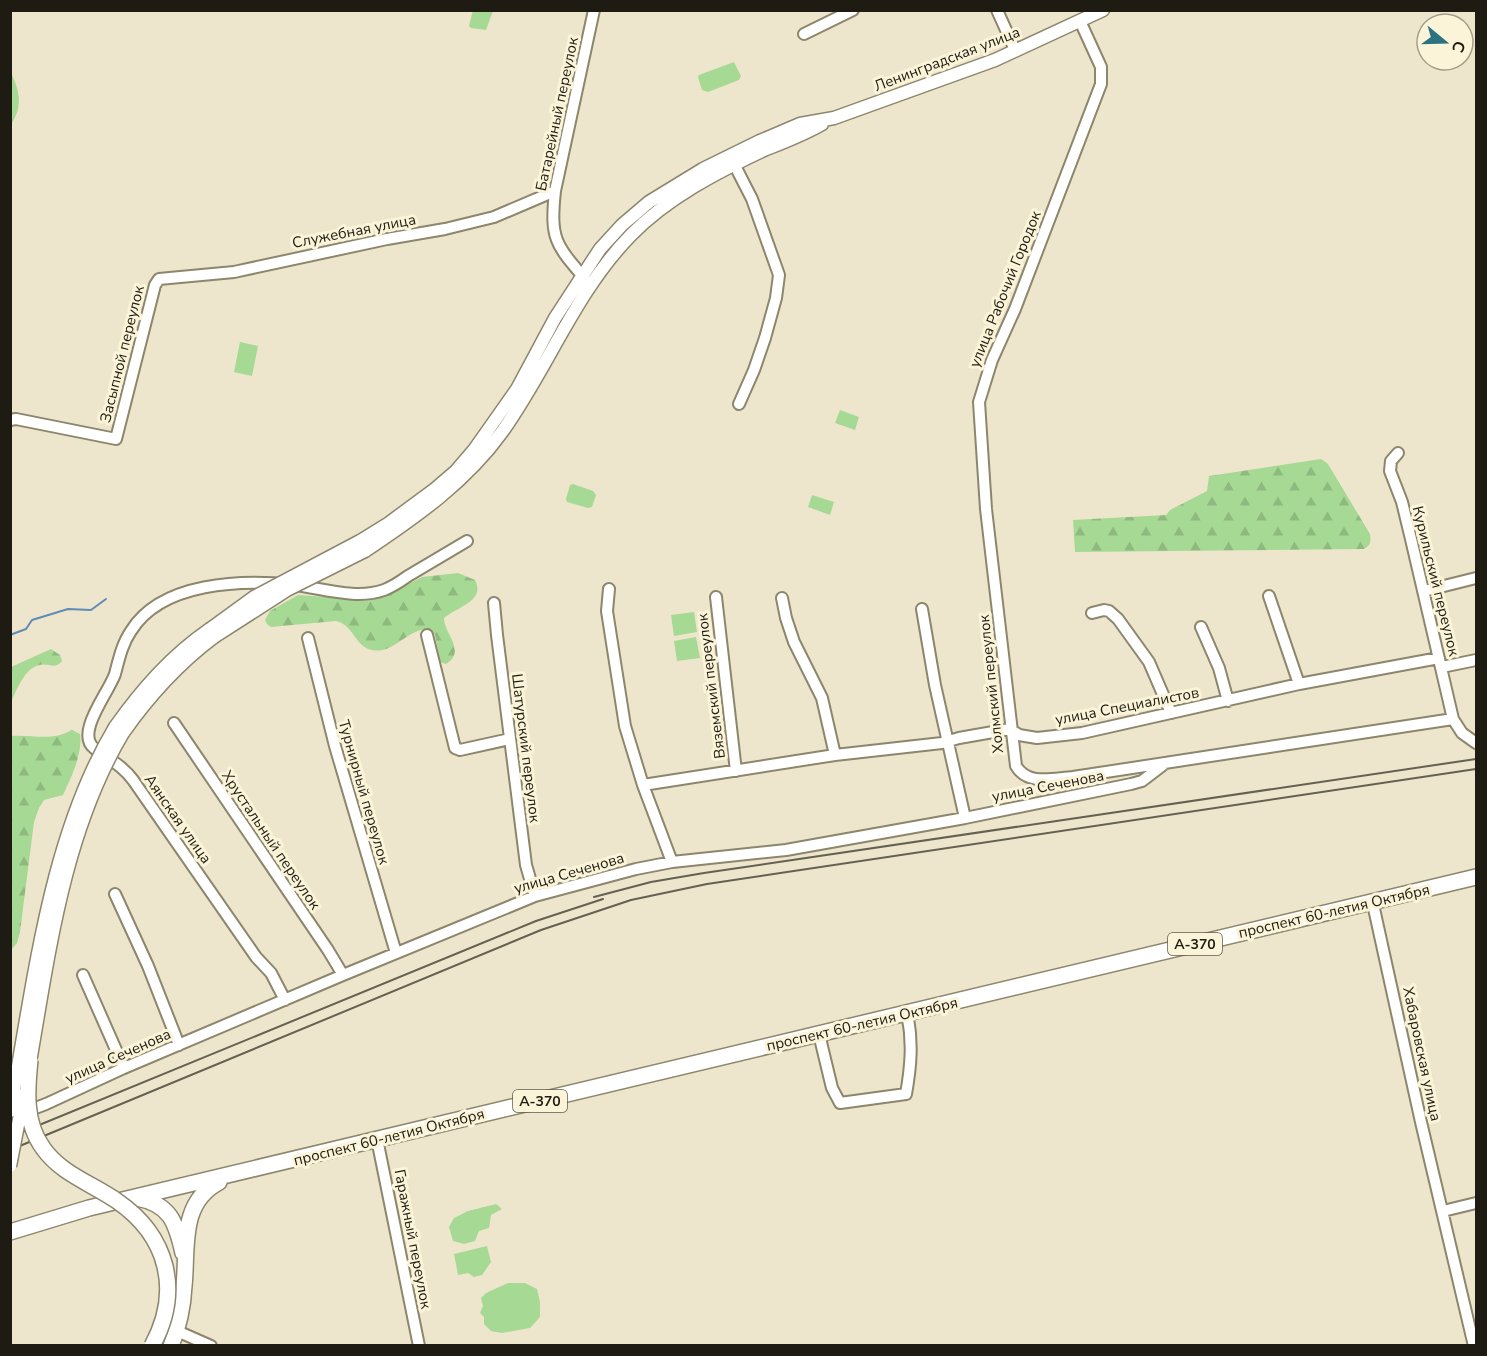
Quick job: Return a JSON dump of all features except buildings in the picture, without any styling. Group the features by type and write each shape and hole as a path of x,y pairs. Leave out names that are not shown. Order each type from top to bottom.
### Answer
{"highway":[{"name":"проспект 60-летия Октября","path":"10,1232 89,1208 1373,904 1476,877"},
{"path":"30,1059 28,1105 36,1136 42,1148 61,1167 131,1212 156,1242 168,1279 168,1299 164,1319 152,1346"},
{"name":"проспект 60-летия Октября","path":"171,1346 177,1331 182,1306 190,1218 196,1201 204,1191 247,1170"},
{"name":"А-370","path":"129,1199 152,1200 166,1210 181,1242 185,1261"}],"main road":[{"name":"Ленинградская улица","path":"119,730 212,633 363,546 440,497 463,478 485,454 522,401 565,324 586,280 657,211 732,160 804,134 834,118 985,64 1103,10"},
{"path":"10,1166 54,931 75,844 96,784 119,730"},
{"path":"10,1112 55,879 86,780 119,730"}],"street":[{"name":"Батарейный переулок","path":"586,280 561,249 554,234 553,214 555,191 594,10"},
{"path":"804,33 853,10"},
{"path":"997,10 1015,50"},
{"name":"улица Рабочий Городок","path":"995,580 986,509 980,395 1101,84 1101,67 1080,21"},
{"path":"732,160 752,199 779,275 776,298 765,338 739,405"},
{"name":"Служебная улица","path":"156,282 165,277 234,272 445,229 494,217 555,191"},
{"name":"Засыпной переулок","path":"13,419 116,439 156,282"},
{"name":"Курильский переулок","path":"1398,453 1391,461 1390,471 1402,502 1454,719"},
{"name":"Аянская улица","path":"285,1000 271,973 256,957 133,780 123,768 95,749 90,742 88,735 93,716 111,684 130,632 143,616 168,599 184,593 226,584 294,585 348,594 384,590 467,541"},
{"path":"1424,591 1476,578"},
{"name":"Холмский переулок","path":"995,580 1010,729 1016,766 1028,778"},
{"path":"609,590 607,611 625,726 643,785 672,862"},
{"path":"1269,596 1299,684"},
{"name":"Вяземский переулок","path":"716,597 736,771"},
{"path":"782,598 794,642 822,698 835,755"},
{"name":"Шатурский переулок","path":"494,603 526,865 535,896"},
{"path":"922,609 935,685 965,818"},
{"path":"1092,613 1109,611 1118,619 1149,662 1171,713"},
{"path":"1201,627 1218,668 1228,701"},
{"path":"428,635 454,748 460,750 510,739"},
{"name":"Турнирный переулок","path":"308,638 335,746 396,953"},
{"name":"улица Специалистов","path":"643,785 835,755 949,742 959,738 1010,729 1019,735 1037,738 1090,732 1299,684 1441,662 1476,660"},
{"path":"1454,719 1462,733 1476,743"},
{"name":"улица Сеченова","path":"1028,778 1073,777 1454,719"},
{"name":"Хрустальный переулок","path":"174,723 343,975"},
{"name":"улица Сеченова","path":"10,1117 46,1104 124,1068 535,896 636,869 672,862 786,850 965,818 1131,784 1148,777 1166,763"},
{"path":"115,894 148,966 179,1045"},
{"name":"Хабаровская улица","path":"1373,904 1474,1346"},
{"path":"83,975 124,1068"},
{"path":"819,1034 832,1088 840,1103 906,1094 912,1052 912,1033 907,1013"},
{"name":"Гаражный переулок","path":"378,1139 419,1346"},
{"path":"1443,1211 1476,1203"},
{"path":"177,1331 211,1346"}],"green space":[{"path":"473,10 493,11 486,30 469,26"},
{"path":"734,62 741,76 739,80 708,92 702,90 699,75"},
{"path":"11,73 19,105 11,124"},
{"path":"240,342 258,346 252,376 234,372"},
{"path":"840,410 859,417 855,430 835,423"},
{"path":"1321,459 1328,464 1370,534 1370,543 1364,549 1075,552 1073,520 1166,515 1170,510 1207,491 1209,476"},
{"path":"570,485 593,491 596,495 592,507 567,502"},
{"path":"812,495 834,502 830,515 808,507"},
{"path":"458,573 475,580 477,593 469,603 444,618 455,648 455,654 446,664 440,662 435,635 429,629 414,633 387,649 372,650 362,645 347,627 336,621 271,627 265,620 270,611 298,595 359,599 393,592 422,577"},
{"path":"694,612 697,632 674,636 671,615"},
{"path":"696,637 700,658 677,661 674,641"},
{"path":"51,649 60,655 62,661 54,666 40,665 30,670 11,702 11,667"},
{"path":"72,730 80,734 78,757 63,795 44,800 34,822 20,932 17,943 11,950 11,736 49,737"},
{"path":"496,1204 502,1209 491,1215 489,1228 479,1231 475,1241 464,1244 453,1241 449,1227 454,1218 468,1211"},
{"path":"487,1246 491,1262 482,1275 474,1277 468,1273 458,1275 454,1254"},
{"path":"508,1283 525,1283 537,1289 540,1317 530,1328 502,1333 491,1331 484,1324 484,1317 480,1313 483,1306 481,1298 486,1293"}],"waterway":[{"path":"10,635 26,629 32,620 68,609 91,610 106,599"}],"railway":[{"path":"594,897 651,882 704,873 1476,759"},
{"path":"10,1150 541,930 631,900 707,884 1476,769"},
{"path":"10,1137 536,921 603,899"}]}
